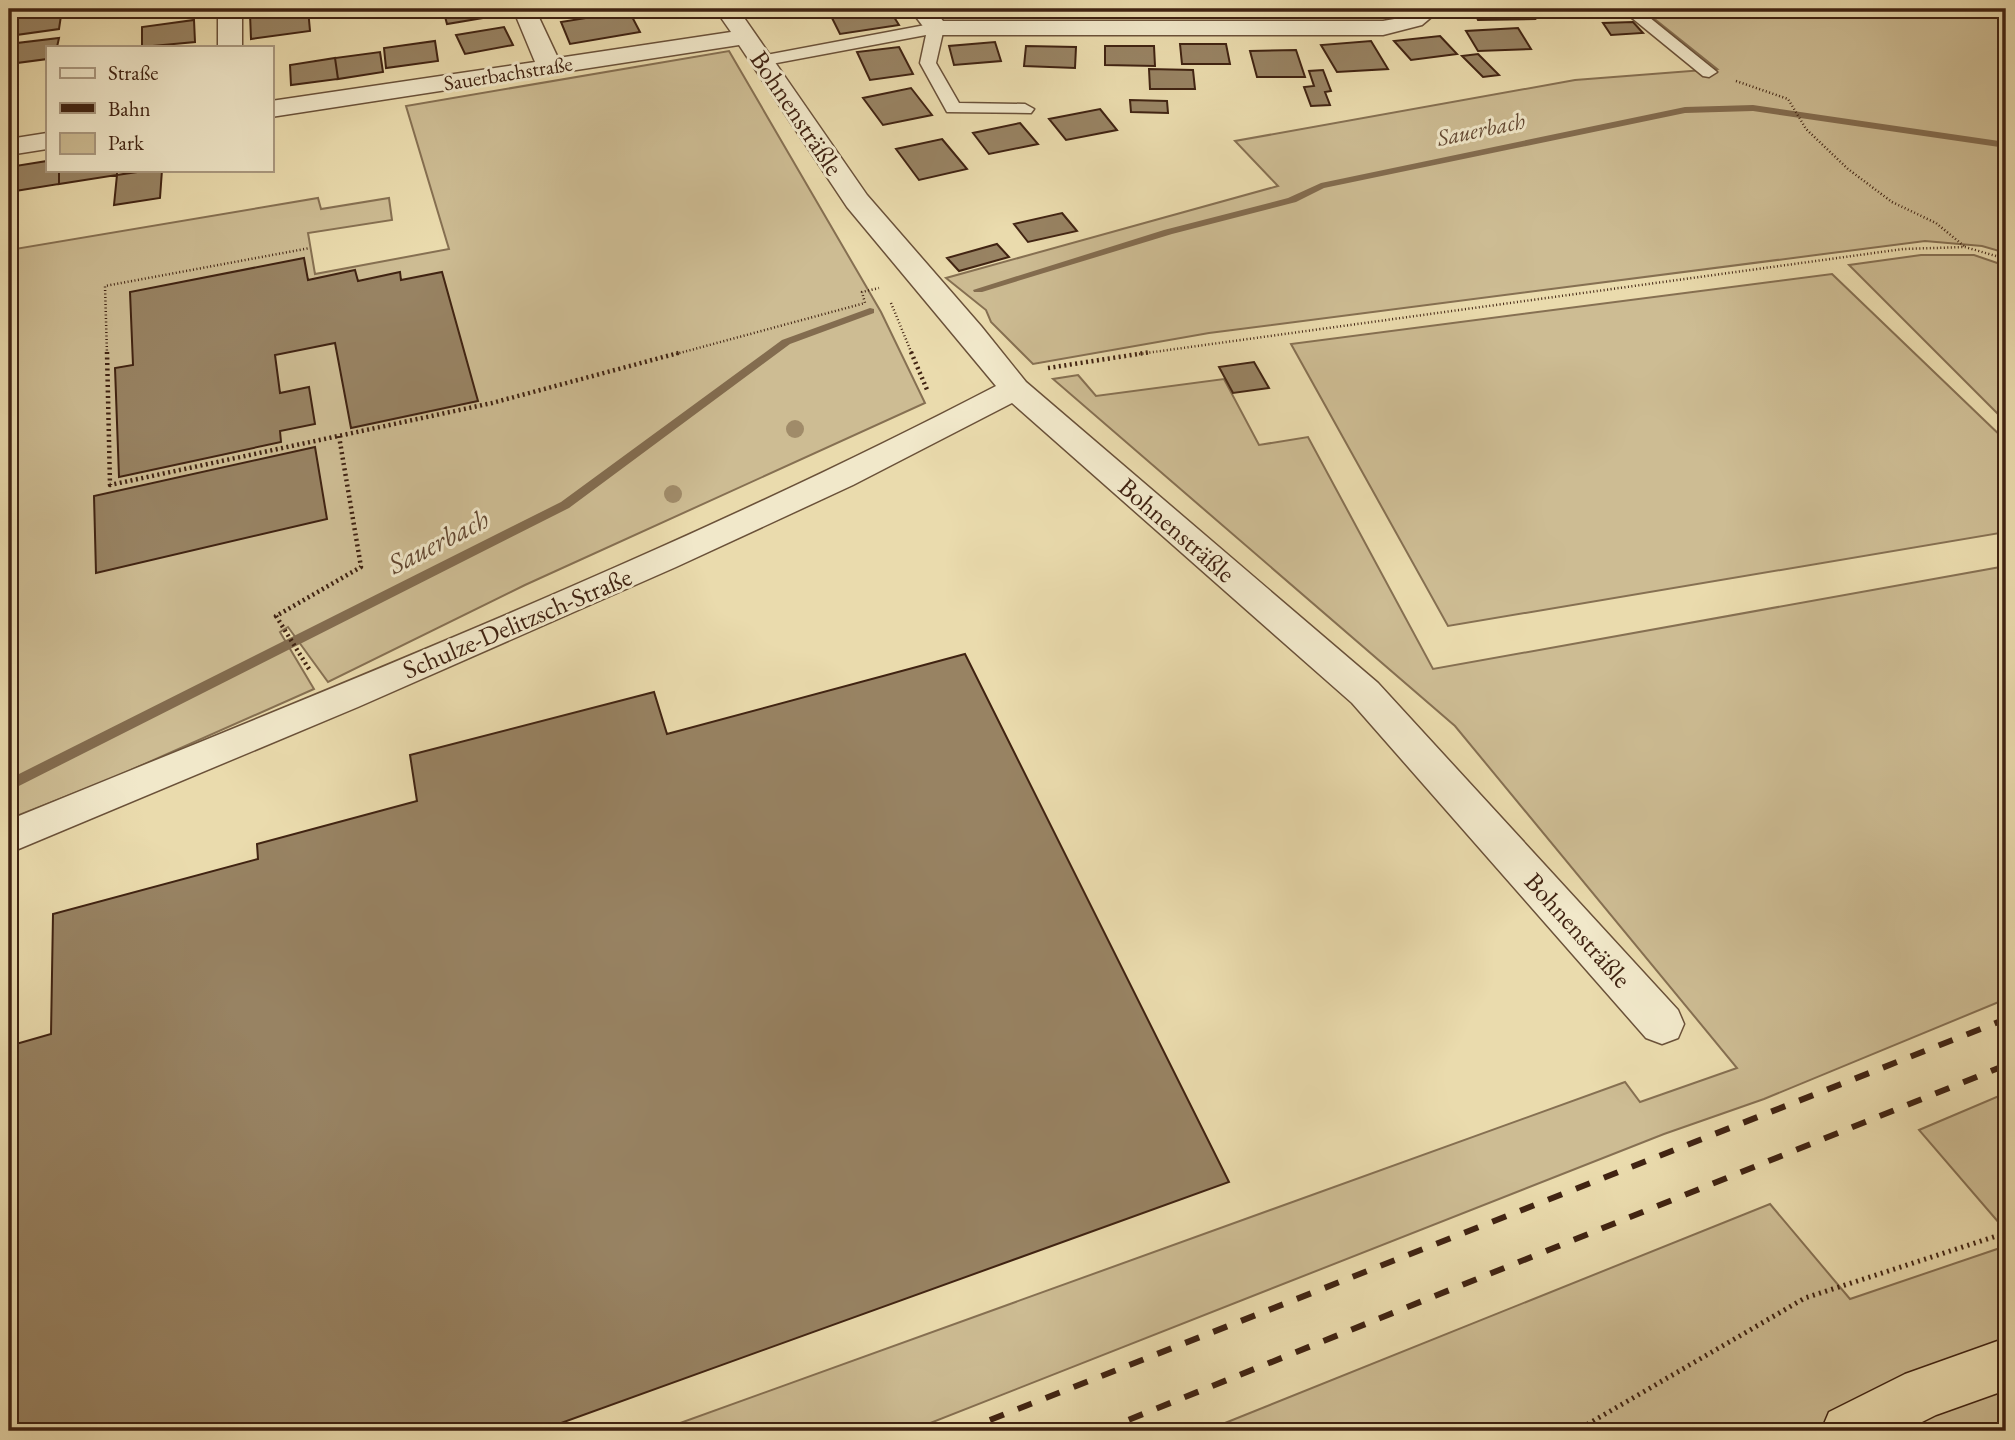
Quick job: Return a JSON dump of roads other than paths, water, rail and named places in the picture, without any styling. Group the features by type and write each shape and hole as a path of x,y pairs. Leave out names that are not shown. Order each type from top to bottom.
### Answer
{"highway":[{"path":"1848,1431 1924,1393 2006,1364"}],"street":[{"path":"230,9 230,46"},
{"path":"524,9 549,66"},
{"name":"Bohnensträßle","path":"727,9 856,201 970,332 1011,384 1364,693 1662,1024"},
{"path":"922,9 936,28 1370,28 1407,23 1419,19 1429,9"},
{"name":"Sauerbachstraße","path":"273,109 549,66 754,49"},
{"path":"9,147 46,141"},
{"name":"Schulze-Delitzsch-Straße","path":"9,837 336,702 681,552 943,428 1011,384"}],"lane":[{"path":"1629,9 1709,72"},
{"path":"754,49 936,28 928,63 953,108 1025,109"}],"waterway":[{"name":"Sauerbach","path":"978,290 1168,232 1292,200 1321,186 1685,110 1753,108 2006,145"},
{"name":"Sauerbach","path":"9,785 565,505 786,342 870,311"}],"railway":[{"path":"962,1431 2006,1019"},
{"path":"1101,1431 2006,1065"}]}
